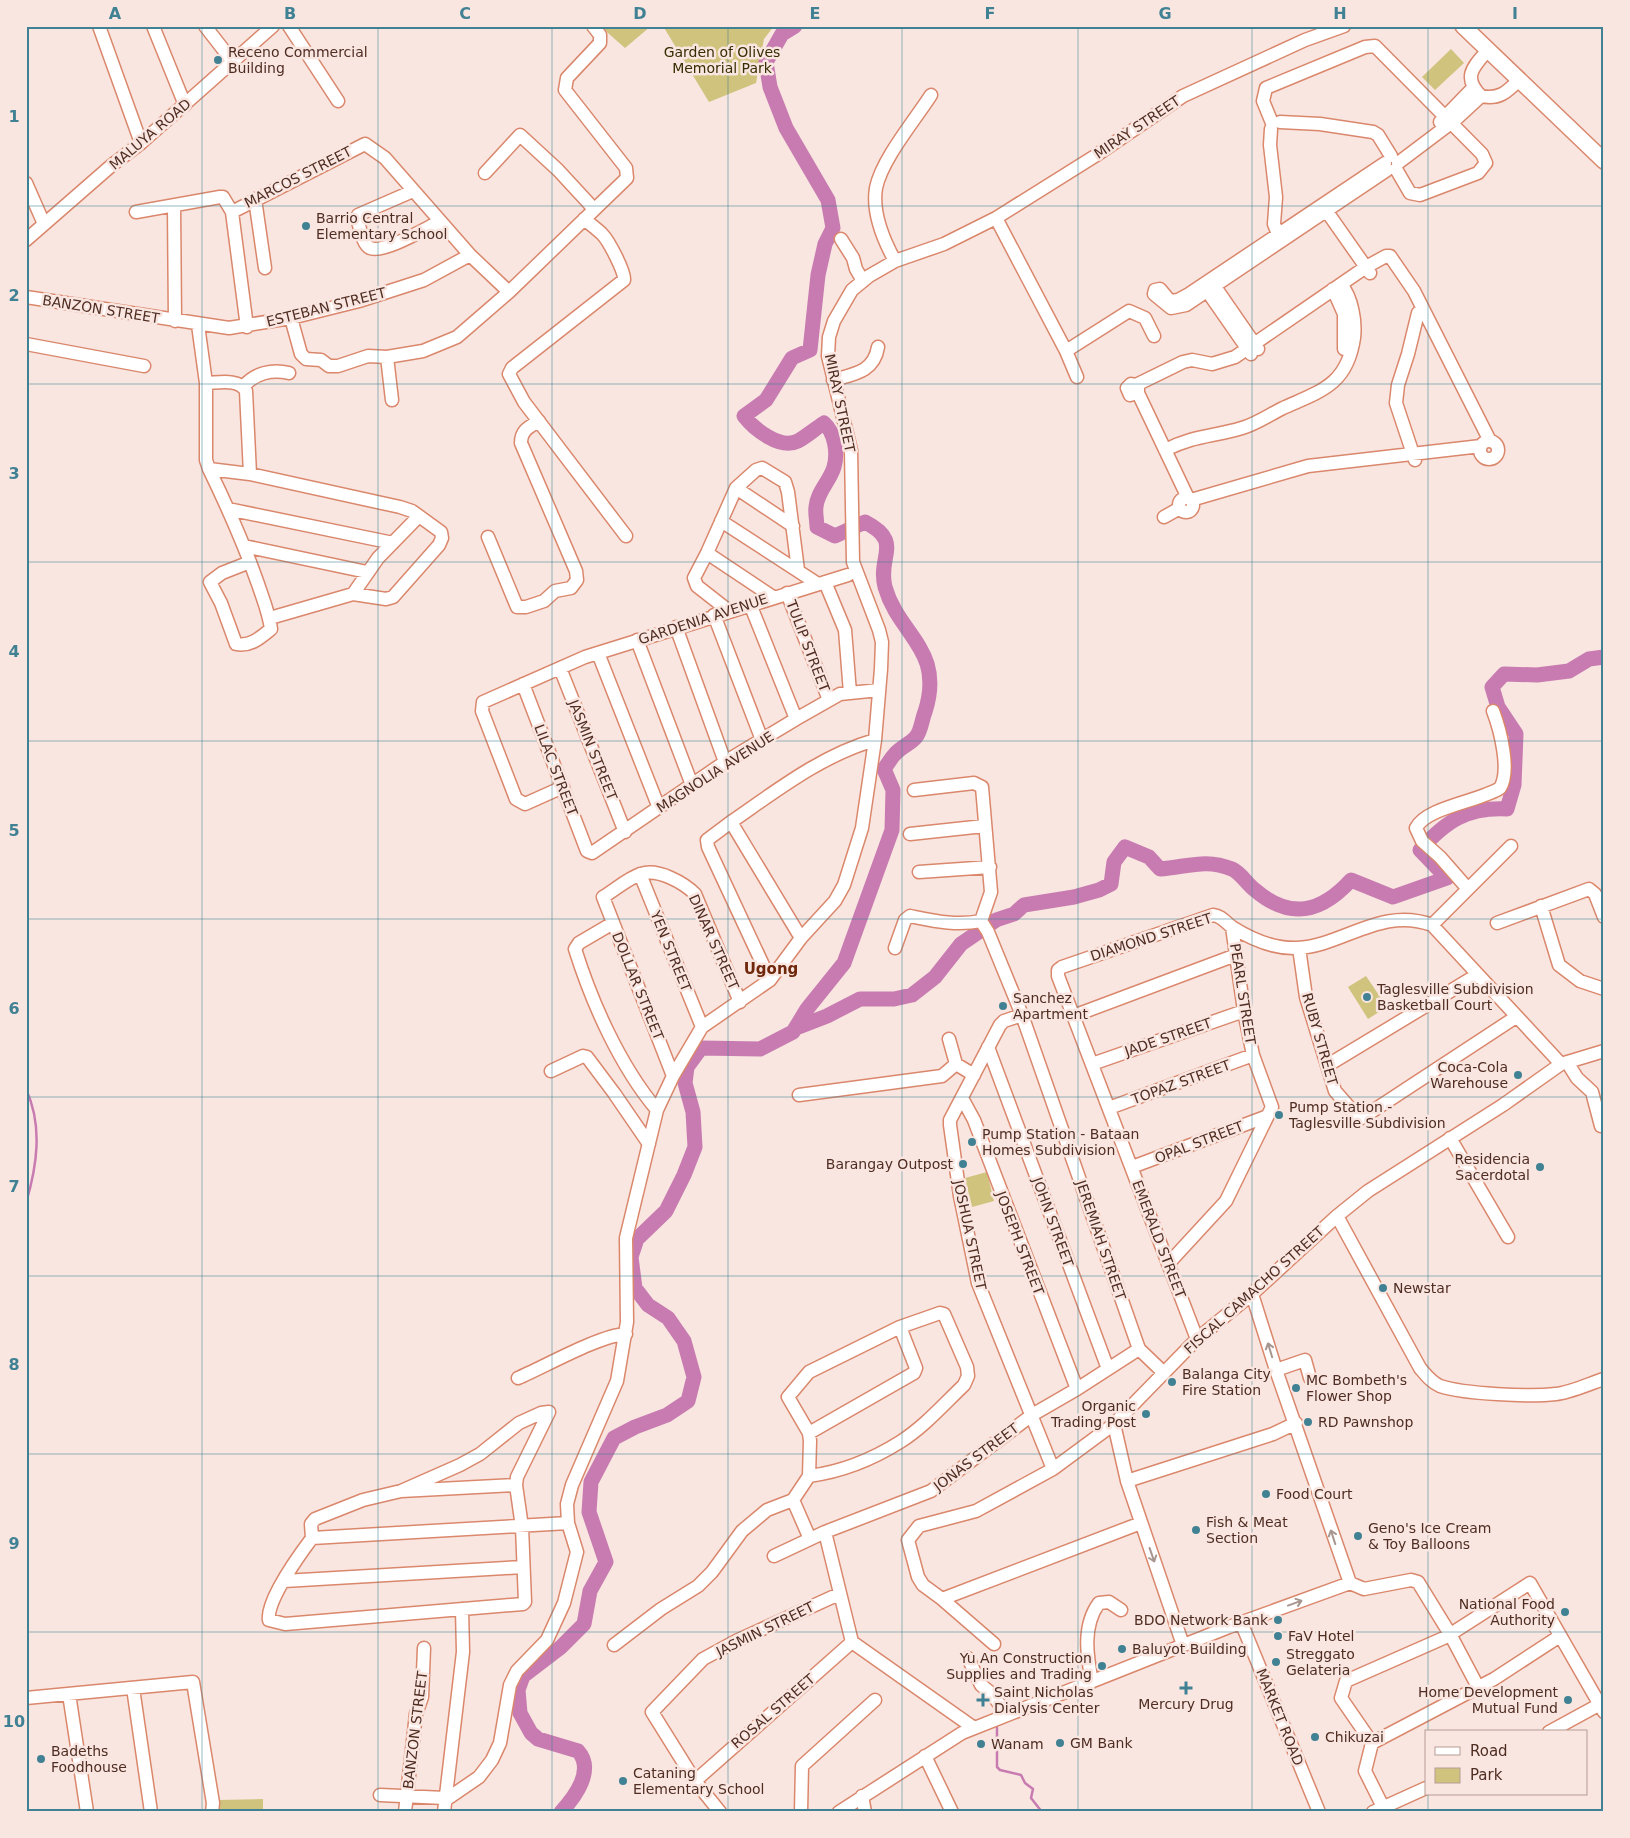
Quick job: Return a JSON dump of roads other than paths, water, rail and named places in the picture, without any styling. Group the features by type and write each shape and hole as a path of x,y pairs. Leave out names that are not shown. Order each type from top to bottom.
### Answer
{"main road":[{"path":"1463,26 1604,161"}],"street":[{"path":"98,26 141,143"},
{"path":"152,26 185,105"},
{"path":"205,26 234,62"},
{"path":"289,26 338,101"},
{"path":"290,318 301,354 306,359 320,360 333,367 368,356 387,358 424,351 446,344 468,329 584,220 628,174 626,168 565,90 567,78 600,43 600,35 593,26"},
{"name":"MIRAY STREET","path":"702,1027 770,980 800,938 835,901 844,885 862,828 875,740 882,642 855,570 852,537 851,450 828,356 829,337 842,304 852,290 862,281 896,262 944,244 996,218 1095,156 1183,96 1304,40 1344,26"},
{"name":"MALUYA ROAD","path":"26,240 234,62 265,28"},
{"path":"1277,126 1319,127 1375,137 1391,164 1406,197 1416,199 1428,200 1458,185 1481,178 1492,164 1491,156 1404,72 1375,46 1365,47 1271,85 1264,92 1263,100 1277,126 1279,205 1282,235"},
{"path":"1488,50 1474,66 1470,79 1477,92 1498,97 1519,80"},
{"path":"1253,349 1209,286 1282,235 1391,164 1450,118 1477,92"},
{"path":"896,262 886,245 876,205 876,190 897,144 931,95"},
{"path":"485,173 520,135 558,170 594,209"},
{"name":"MARCOS STREET","path":"232,212 365,144 385,158 413,190"},
{"path":"26,183 44,224"},
{"path":"439,222 405,239 378,249 370,248 366,244 357,219 358,215 413,190 439,222 470,255 509,292"},
{"path":"136,212 223,197 232,212 247,327"},
{"path":"255,200 265,268"},
{"path":"1328,205 1371,268"},
{"path":"174,206 175,321"},
{"path":"996,218 1066,351 1077,378"},
{"path":"584,220 602,234 625,278 512,368 509,374 510,380 539,421 626,536"},
{"path":"841,239 853,258 862,281"},
{"name":"ESTEBAN STREET","path":"175,321 229,328 247,327 290,318 359,300 424,280 470,255"},
{"path":"1164,517 1187,502 1209,498 1309,469 1418,457 1483,445 1460,391 1394,263 1371,268 1253,349 1212,367 1190,368 1179,366 1137,391 1187,502"},
{"path":"1164,448 1186,436 1244,423 1313,392 1328,378 1337,373 1346,355 1346,324 1339,290"},
{"name":"BANZON STREET","path":"26,297 175,321"},
{"path":"1066,351 1129,311 1145,318 1154,336"},
{"path":"1418,457 1400,409 1403,400 1405,374 1422,319"},
{"path":"198,325 206,383 206,460 244,546 250,562 270,618 271,629 263,636 248,645 236,644 221,603 210,582 222,573 250,562"},
{"path":"26,344 144,366"},
{"path":"833,380 868,368 876,357 878,347"},
{"path":"387,358 392,400"},
{"path":"244,386 254,377 265,372 276,371 289,374"},
{"path":"206,383 237,383 244,386 246,391 250,474"},
{"path":"488,536 517,607 526,607 544,601 556,591 571,588 574,584 576,571 521,443 521,436 525,430 539,421"},
{"path":"1151,425 1164,448 1187,502"},
{"path":"729,611 694,582 694,578 736,488 756,470 762,468 768,470 784,482 788,492 798,570"},
{"path":"209,469 250,474 400,507 419,516 441,532 442,538 439,545 393,597 386,599 353,594 270,618"},
{"path":"736,488 793,526"},
{"path":"228,509 393,543"},
{"path":"353,594 367,572 419,516"},
{"path":"721,521 822,583 845,630 842,693"},
{"path":"244,546 367,572"},
{"path":"707,553 773,597"},
{"name":"GARDENIA AVENUE","path":"563,787 525,804 520,803 516,799 482,711 483,702 598,653 714,615 848,575"},
{"name":"TULIP STREET","path":"788,593 842,693"},
{"path":"750,604 796,719"},
{"path":"714,615 762,740"},
{"path":"676,627 725,762"},
{"path":"637,640 692,785"},
{"path":"598,653 659,808"},
{"name":"JASMIN STREET","path":"560,668 625,832"},
{"name":"LILAC STREET","path":"523,684 587,851 592,853"},
{"name":"MAGNOLIA AVENUE","path":"592,853 725,762 796,719 842,693 879,685"},
{"path":"1468,889 1440,857 1418,836 1416,828 1421,821 1445,808 1496,791 1502,785 1505,776 1504,762 1500,734 1493,711"},
{"path":"770,980 708,847 707,840 709,836 786,785 844,750 875,740"},
{"path":"894,948 908,916 950,924 985,926 990,897 990,867 984,826 982,787 979,784 914,790"},
{"path":"731,822 800,938"},
{"path":"910,834 984,826"},
{"path":"1511,846 1432,925 1516,1018 1592,1092 1601,1126"},
{"path":"919,872 990,867"},
{"name":"DINAR STREET","path":"640,874 648,873 684,884 696,894 740,1002"},
{"name":"DOLLAR STREET","path":"640,874 603,897 673,1076"},
{"name":"YEN STREET","path":"640,874 702,1027"},
{"path":"1497,923 1589,889 1595,894 1604,917"},
{"path":"1541,906 1559,965 1580,981 1604,990"},
{"name":"DIAMOND STREET","path":"1058,970 1213,915 1219,916 1232,927 1265,944 1299,948 1325,942 1368,926 1393,920 1422,921 1432,925"},
{"path":"613,923 578,943 575,949 604,1024 640,1087 657,1110"},
{"name":"JEREMIAH STREET","path":"985,926 1022,1015 1139,1349 1164,1373"},
{"name":"PEARL STREET","path":"1168,1264 1226,1201 1265,1117 1272,1107 1253,1055 1244,1011 1232,927"},
{"name":"RUBY STREET","path":"1299,948 1306,996 1317,1037 1336,1091 1356,1115 1362,1118 1516,1018"},
{"path":"1074,1016 1236,955"},
{"name":"EMERALD STREET","path":"1058,970 1058,976 1196,1339"},
{"path":"1328,1065 1478,975"},
{"name":"JADE STREET","path":"1092,1064 1244,1011"},
{"name":"JOSHUA STREET","path":"1022,1015 1004,1021 994,1033 950,1122 960,1196 978,1283 1053,1469"},
{"path":"380,1795 407,1796 444,1804 479,1777 492,1760 500,1743 517,1671 547,1640 559,1618 577,1556 568,1524 567,1504 572,1485 617,1380 626,1334 628,1306 626,1238 657,1110 673,1076 702,1027"},
{"path":"949,1039 956,1064 974,1075"},
{"name":"JOHN STREET","path":"988,1048 1108,1369"},
{"name":"FISCAL CAMACHO STREET","path":"1114,1424 1196,1339 1252,1294 1337,1216 1368,1191 1564,1063 1604,1051"},
{"name":"TOPAZ STREET","path":"1109,1108 1253,1055"},
{"path":"551,1072 583,1056 587,1057 649,1144"},
{"path":"799,1095 942,1076 956,1064"},
{"name":"JOSEPH STREET","path":"962,1098 974,1120 1077,1389"},
{"name":"OPAL STREET","path":"1132,1168 1265,1117"},
{"path":"1450,1138 1508,1238"},
{"path":"1337,1216 1420,1368 1431,1381 1441,1386 1460,1390 1517,1395 1558,1394 1604,1379"},
{"path":"1252,1294 1276,1370 1350,1583"},
{"path":"614,1645 661,1609 698,1586 712,1572 742,1531 781,1503 793,1500 809,1476 809,1433 789,1403 788,1397 790,1392 809,1372 900,1327 940,1313 944,1314 967,1367 968,1376 964,1385 900,1442 861,1462 828,1474 809,1476"},
{"path":"809,1433 914,1373 916,1368 900,1327"},
{"path":"518,1378 608,1338 626,1334"},
{"name":"JONAS STREET","path":"774,1556 825,1532 931,1491 1032,1415 1139,1349"},
{"path":"1276,1370 1306,1360 1310,1378"},
{"path":"401,1491 460,1465 480,1454 519,1423 540,1413 549,1412 517,1477 516,1485 522,1527 524,1567 525,1600 523,1604 276,1623 269,1620 268,1612 284,1581 296,1559 312,1538 311,1524 316,1518 363,1500 401,1491 516,1485"},
{"path":"1127,1481 1273,1434 1296,1423"},
{"path":"994,1644 923,1585 918,1577 908,1540 916,1528 976,1511 1053,1469 1114,1424 1127,1481 1140,1523 1183,1645"},
{"path":"793,1500 810,1539"},
{"path":"942,1599 1140,1523"},
{"path":"312,1538 568,1524"},
{"path":"825,1532 852,1642 974,1728"},
{"path":"284,1581 524,1567"},
{"path":"839,1812 962,1733 1241,1622 1350,1583 1364,1589 1411,1580 1418,1582 1450,1634 1478,1687"},
{"path":"1372,1743 1341,1698 1346,1681 1450,1634 1530,1584 1602,1706 1553,1730"},
{"name":"JASMIN STREET","path":"695,1781 652,1712 703,1660 736,1640 839,1594"},
{"path":"1092,1682 1087,1640 1095,1608 1099,1603 1109,1602 1121,1610"},
{"path":"444,1804 463,1652 462,1609"},
{"name":"MARKET ROAD","path":"1241,1622 1319,1812"},
{"path":"1425,1788 1378,1810 1365,1771 1372,1743 1478,1687 1560,1636"},
{"name":"ROSAL STREET","path":"695,1781 852,1642"},
{"name":"BANZON STREET","path":"405,1812 416,1714 422,1697 424,1648"},
{"path":"968,1658 981,1685 992,1694 1007,1715"},
{"path":"26,1698 133,1688 189,1680 194,1684 213,1803 212,1812"},
{"path":"133,1688 151,1812"},
{"path":"69,1694 87,1812"},
{"path":"801,1812 802,1766 875,1700"},
{"path":"925,1756 952,1812"},
{"path":"695,1781 720,1812"},
{"path":"862,1796 865,1812"}],"waterway":[{"path":"561,1812 572,1799 581,1783 584,1775 583,1758 578,1751 538,1739 531,1733 520,1713 518,1690 523,1676 561,1647 584,1624 590,1591 606,1562 589,1512 591,1482 614,1438 635,1427 667,1415 688,1401 694,1377 684,1341 668,1318 648,1305 635,1288 631,1257 637,1239 666,1211 684,1175 695,1147 693,1112 685,1083 687,1067 701,1048 760,1049 793,1032 807,1009 844,963 892,830 893,790 884,769 892,757 918,734 930,691 929,673 925,658 892,604 885,587 883,576 887,550 883,536 877,529 865,522 835,536 817,527 817,502 835,462 835,443 828,427 824,423 798,441 783,443 768,437 754,427 744,416 766,400 792,358 810,350 818,275 825,244 833,228 828,200 786,128 770,87 766,62 782,34 795,26"},
{"path":"796,1028 827,1016 860,999 894,999 912,995 935,977 961,944 996,920 1014,914 1024,905 1074,897 1099,890 1111,884 1114,862 1125,847 1149,857 1160,869 1196,864 1214,864 1232,869 1268,900 1293,909 1317,906 1340,891 1351,880 1393,897 1447,878 1420,850 1439,831 1458,818 1480,810 1507,809 1514,785 1516,734 1498,707 1492,687 1504,674 1537,675 1569,671 1589,659 1604,657"},
{"path":"26,1089 35,1117 36,1132 33,1175 26,1203"},
{"path":"997,1728 997,1767 1000,1770 1021,1775 1025,1783 1033,1789 1031,1798 1042,1812"}],"place":[{"name":"Receno Commercial Building","path":"218,60"},
{"name":"Barrio Central Elementary School","path":"306,226"},
{"name":"Taglesville Subdivision Basketball Court","path":"1367,997"},
{"name":"Sanchez Apartment","path":"1003,1006"},
{"name":"Coca-Cola Warehouse","path":"1518,1075"},
{"name":"Pump Station - Taglesville Subdivision","path":"1279,1115"},
{"name":"Pump Station - Bataan Homes Subdivision","path":"972,1142"},
{"name":"Barangay Outpost","path":"963,1164"},
{"name":"Residencia Sacerdotal","path":"1540,1167"},
{"name":"Newstar","path":"1383,1288"},
{"name":"Balanga City Fire Station","path":"1172,1382"},
{"name":"MC Bombeth's Flower Shop","path":"1296,1388"},
{"name":"Organic Trading Post","path":"1146,1414"},
{"name":"RD Pawnshop","path":"1308,1422"},
{"name":"Food Court","path":"1266,1494"},
{"name":"Fish & Meat Section","path":"1196,1530"},
{"name":"Geno's Ice Cream & Toy Balloons","path":"1358,1536"},
{"name":"National Food Authority","path":"1565,1612"},
{"name":"BDO Network Bank","path":"1278,1620"},
{"name":"FaV Hotel","path":"1278,1636"},
{"name":"Baluyot Building","path":"1122,1649"},
{"name":"Streggato Gelateria","path":"1276,1662"},
{"name":"Yu An Construction Supplies and Trading","path":"1102,1666"},
{"name":"Mercury Drug","path":"1186,1688"},
{"name":"Saint Nicholas Dialysis Center","path":"983,1700"},
{"name":"Home Development Mutual Fund","path":"1568,1700"},
{"name":"Chikuzai","path":"1315,1737"},
{"name":"GM Bank","path":"1060,1743"},
{"name":"Wanam","path":"981,1744"},
{"name":"Badeths Foodhouse","path":"41,1759"},
{"name":"Cataning Elementary School","path":"623,1781"}],"district":[{"name":"Ugong","path":"771,969"}],"park label":[{"name":"Garden of Olives Memorial Park","path":"722,60"}]}
